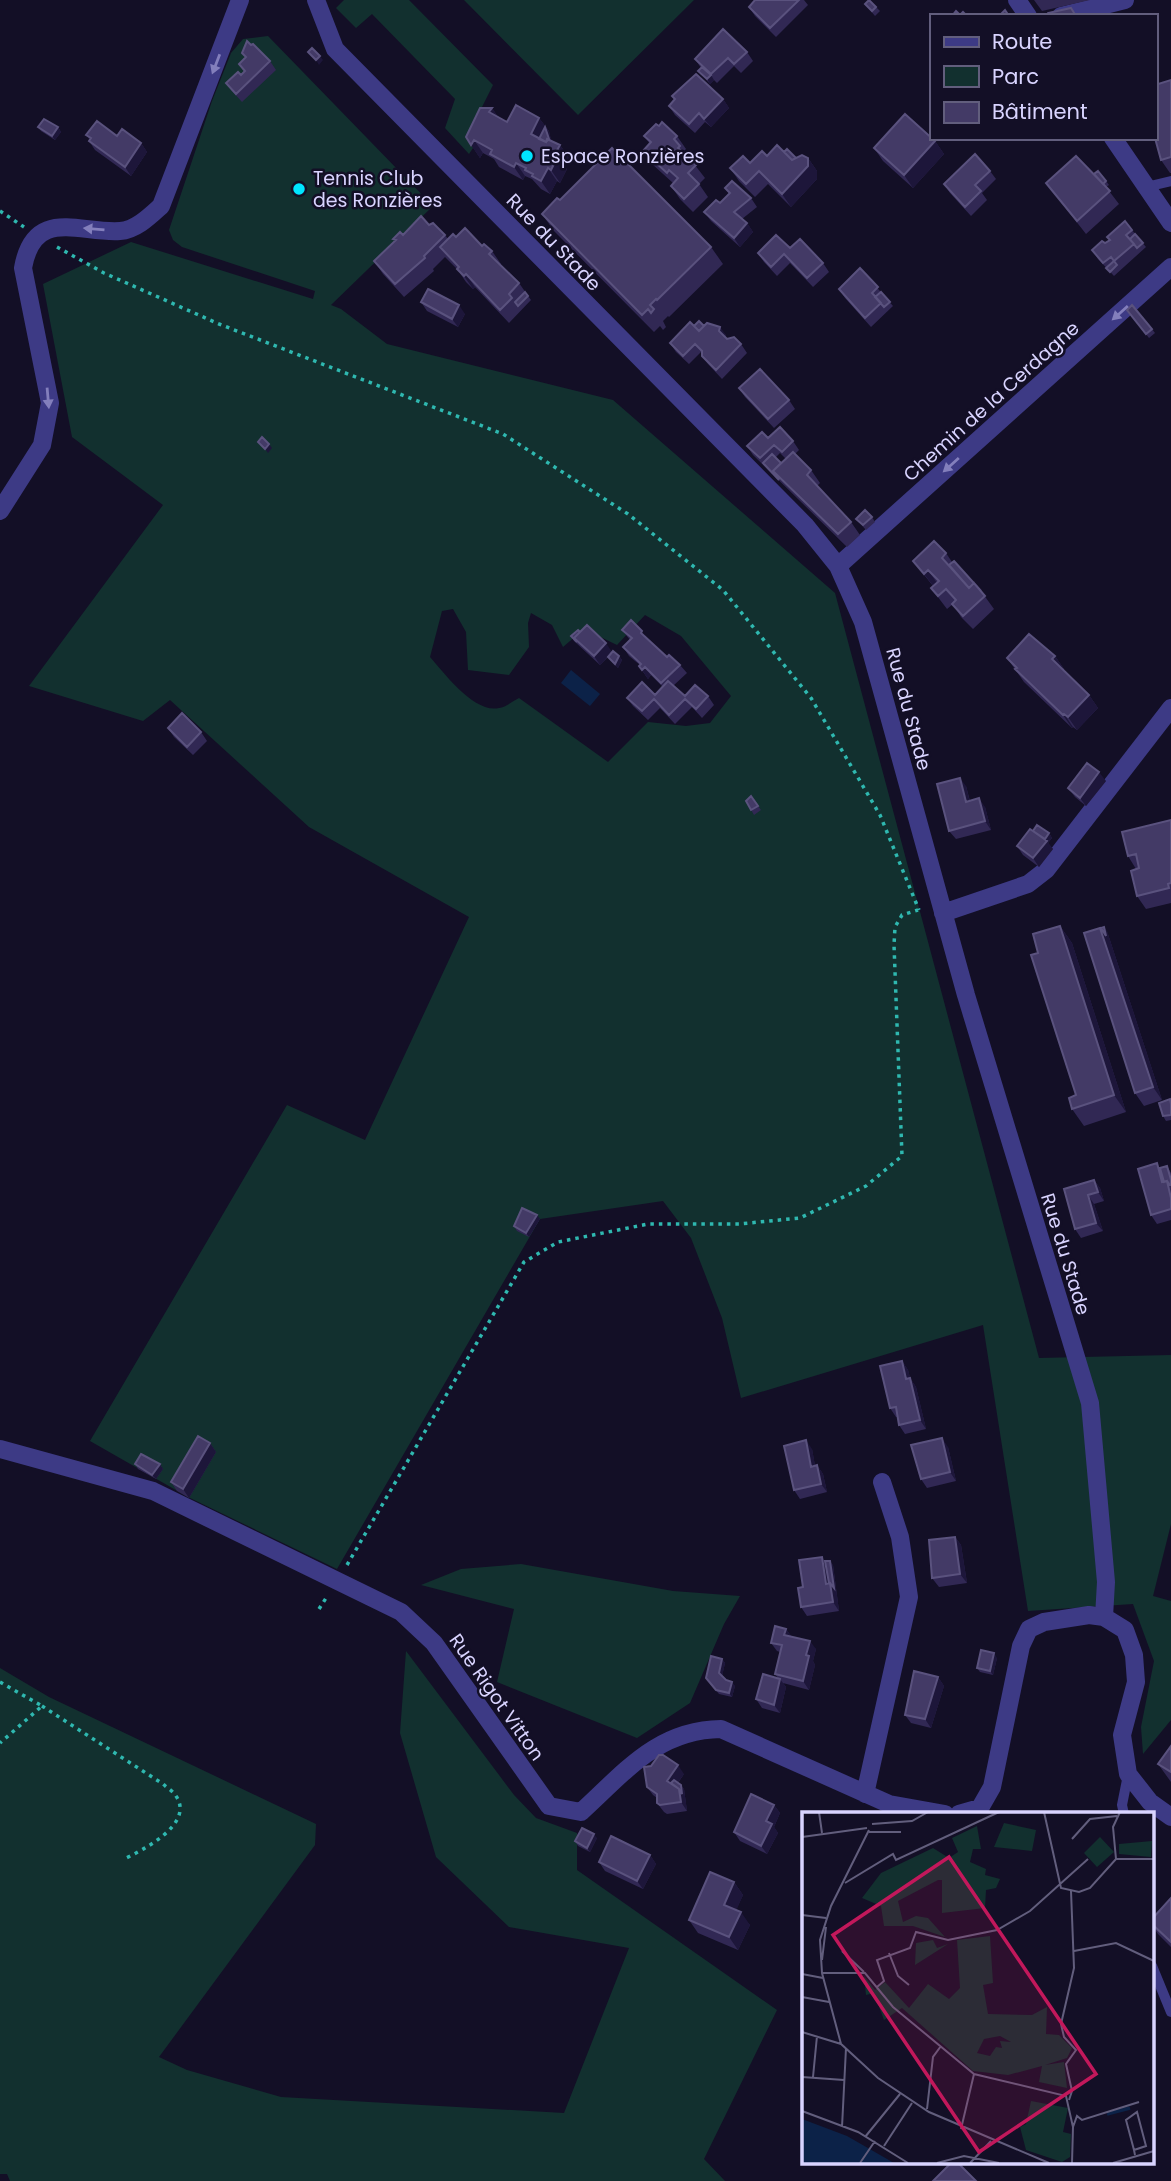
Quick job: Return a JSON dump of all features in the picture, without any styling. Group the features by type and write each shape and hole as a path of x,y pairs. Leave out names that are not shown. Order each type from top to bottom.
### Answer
{"street":[{"path":"0,510 42,445 50,403 23,268 26,251 39,236 57,225 122,231 141,223 161,205 240,0"},
{"name":"Rue du Stade","path":"316,0 335,49 805,526 838,566 863,622 970,1009 1090,1403 1106,1582 1097,1616"},
{"path":"1069,14 1125,0"},
{"path":"1113,140 1171,223"},
{"name":"Chemin de la Cerdagne","path":"838,566 1171,267"},
{"path":"943,913 1028,884 1046,870 1171,708"},
{"name":"Rue Rigot Vitton","path":"0,1449 153,1490 401,1612 434,1643 549,1805 581,1812 643,1755 675,1736 699,1729 721,1729 865,1794 888,1809 923,1812"},
{"path":"865,1794 909,1597 900,1537 882,1482"},
{"path":"966,1812 980,1808 992,1787 1021,1646 1029,1629 1044,1622 1097,1616 1125,1630 1134,1655 1136,1682 1122,1735 1128,1774 1150,1802 1171,1817"}],"lane":[{"path":"1146,187 1171,181"},
{"path":"1124,1812 1122,1805 1128,1774"},
{"path":"1154,1971 1171,2012"}],"path":[{"path":"0,211 104,274 219,324 503,434 628,514 723,590 811,698 880,816 919,910 902,915 895,927 902,1156 866,1186 800,1218 739,1224 648,1224 558,1242 524,1262 337,1582"},
{"path":"0,1682 163,1784 177,1798 179,1813 167,1834 144,1850 124,1858"},
{"path":"0,1743 42,1706"}],"green space":[{"path":"344,0 409,0 493,85 469,133 477,142 469,154 445,128 455,99 372,14 356,28 336,8"},
{"path":"464,0 694,0 578,115"},
{"path":"268,36 433,206 331,305 341,309 387,344 613,400 835,593 1039,1358 1171,1355 1171,1524 1153,1596 1171,1601 1171,1720 1143,1754 1141,1727 1154,1661 1133,1604 1028,1611 983,1325 741,1398 722,1318 691,1238 663,1201 540,1219 337,1569 188,1497 90,1441 287,1105 365,1140 469,917 309,827 170,700 143,721 29,686 163,505 72,437 43,284 131,242 313,299 315,291 182,247 173,240 169,230 212,101 231,53 243,39","holes":["453,609 466,632 468,670 509,675 529,647 528,623 531,613 552,625 563,647 584,629 617,645 645,615 681,636 731,696 710,723 686,726 648,722 608,762 519,698 502,707 490,708 480,705 461,691 430,657 442,611"]},
{"path":"521,1564 673,1591 740,1596 724,1624 690,1703 637,1738 497,1682 514,1609 421,1585 461,1569"},
{"path":"406,1651 514,1795 536,1818 577,1833 577,1870 777,2010 704,2159 725,2181 10,2181 7,2174 0,2174 0,1668 49,1697 316,1824 315,1845 159,2057 187,2070 281,2097 564,2113 629,1948 509,1927 436,1857 400,1733"}],"water":[{"path":"571,670 600,694 590,706 561,683"}],"building":[{"path":"755,0 799,0 770,28 749,7"},
{"path":"869,0 876,7 872,11 865,4"},
{"path":"1071,8 1075,14 1048,14"},
{"path":"723,29 747,52 734,64 728,58 711,74 695,59"},
{"path":"247,41 270,61 236,94 226,83 238,72 241,75 245,71 239,64 246,57 242,53"},
{"path":"312,48 320,56 316,60 308,52"},
{"path":"702,67 711,75 707,79 698,71"},
{"path":"696,74 723,99 704,119 699,113 689,124 669,106 675,99 672,96"},
{"path":"1171,80 1171,157 1161,160 1156,140 1157,84"},
{"name":"Espace Ronzières","path":"516,105 539,118 531,134 546,142 547,139 560,145 551,170 548,168 541,181 525,170 526,168 516,163 514,167 490,154 492,150 474,140 471,145 466,137 480,108 492,108 489,112 507,122"},
{"path":"905,114 930,136 930,140 935,141 904,175 874,148"},
{"path":"44,119 58,127 52,136 38,127"},
{"path":"97,121 117,136 122,129 141,143 125,167 89,141 91,138 86,135"},
{"path":"662,122 677,136 674,139 680,146 678,148 696,165 688,173 699,184 684,199 671,186 678,178 669,170 667,173 643,151 651,142 644,136 656,124 659,126"},
{"path":"545,127 549,139 546,142 539,139"},
{"path":"777,145 792,160 802,155 808,158 808,166 782,194 759,171 746,184 730,168 743,156 750,163 762,151 767,156"},
{"path":"612,148 711,247 650,305 654,309 651,313 648,309 642,315 542,214 557,198 560,200"},
{"path":"787,149 796,158 792,160 784,152"},
{"path":"975,154 990,171 975,185 981,191 965,207 944,184"},
{"path":"1076,156 1110,191 1077,221 1046,183"},
{"path":"1098,171 1106,181 1103,184 1094,174"},
{"path":"732,181 751,198 734,212 747,223 734,238 704,212 716,200 720,203 730,193 725,188"},
{"path":"421,216 445,235 425,258 395,284 374,261 396,240 393,239 400,232 403,235"},
{"path":"1125,221 1132,230 1126,235 1134,244 1114,261 1111,257 1103,263 1092,250 1102,241 1105,243 1110,240 1107,237"},
{"path":"465,228 482,246 484,244 492,251 489,254 519,283 509,294 512,298 500,310 466,274 464,276 457,269 459,267 440,247 453,234 456,237"},
{"path":"1135,234 1143,243 1137,248 1130,239"},
{"path":"776,235 790,248 800,239 823,263 807,278 784,254 771,267 758,253"},
{"path":"1114,261 1117,265 1110,272 1106,268"},
{"path":"860,268 878,287 872,293 881,303 865,318 839,289"},
{"path":"428,289 459,305 452,319 421,302"},
{"path":"525,292 528,296 518,306 515,302"},
{"path":"881,292 890,302 884,307 875,297"},
{"path":"1132,305 1152,329 1146,334 1127,310"},
{"path":"699,321 704,326 699,331 694,326"},
{"path":"690,322 699,331 707,323 720,327 719,331 727,339 734,337 741,344 716,370 695,344 683,356 670,343"},
{"path":"760,369 789,400 768,419 739,388"},
{"path":"780,427 793,441 782,452 774,445 760,458 747,446 762,432 768,438"},
{"path":"262,437 269,444 265,449 258,442"},
{"path":"793,452 811,470 807,475 851,522 838,534 773,471"},
{"path":"772,454 781,463 773,471 779,480 763,463"},
{"path":"865,510 872,517 863,525 856,519"},
{"path":"934,541 946,553 942,558 969,588 974,583 985,596 963,616 952,604 956,600 946,589 938,596 931,588 939,581 928,570 924,574 913,561"},
{"path":"954,561 974,583 969,588 949,565"},
{"path":"631,620 667,657 669,655 680,665 661,683 645,667 642,670 639,666 641,664 623,647 632,638 622,630"},
{"path":"587,625 606,643 594,656 574,638"},
{"path":"578,630 580,632 574,638 577,642 571,636"},
{"path":"1029,634 1055,656 1052,659 1089,695 1068,717 1015,669 1017,668 1007,658"},
{"path":"613,651 619,656 615,664 608,657"},
{"path":"668,681 685,696 695,685 708,696 696,709 685,699 669,715 654,699 642,711 627,698 642,682 655,695"},
{"path":"182,713 201,732 187,747 168,728"},
{"path":"1087,763 1099,772 1080,798 1068,788"},
{"path":"960,778 966,802 979,798 985,821 949,831 937,784"},
{"path":"751,796 758,806 751,810 746,801"},
{"path":"1171,820 1169,888 1137,896 1131,871 1139,868 1136,854 1128,856 1122,832"},
{"path":"1037,825 1049,833 1045,839 1033,831"},
{"path":"1030,829 1047,841 1033,858 1017,846"},
{"path":"1060,926 1114,1095 1072,1109 1069,1098 1076,1095 1031,955 1038,953 1033,934"},
{"path":"1100,928 1153,1087 1135,1093 1084,933"},
{"path":"1170,1099 1171,1115 1163,1116 1159,1103"},
{"path":"1157,1163 1162,1182 1167,1181 1171,1209 1151,1215 1138,1169"},
{"path":"1167,1166 1171,1185 1167,1181 1164,1182 1160,1168"},
{"path":"1094,1180 1098,1192 1088,1195 1096,1223 1075,1229 1064,1189"},
{"path":"522,1208 537,1215 526,1233 514,1226"},
{"path":"902,1361 906,1379 910,1378 920,1420 899,1425 896,1407 890,1408 880,1366"},
{"path":"198,1436 210,1443 183,1489 171,1482"},
{"path":"942,1438 950,1472 921,1479 911,1445"},
{"path":"806,1440 811,1467 817,1465 821,1484 794,1490 784,1446"},
{"path":"141,1454 160,1464 152,1475 135,1464"},
{"path":"955,1537 960,1574 932,1578 929,1540"},
{"path":"822,1557 826,1584 830,1583 833,1602 801,1607 798,1588 803,1587 799,1560"},
{"path":"825,1561 830,1561 834,1588 829,1583"},
{"path":"775,1626 786,1629 784,1635 810,1641 803,1681 775,1674 782,1645 771,1643"},
{"path":"981,1650 994,1653 990,1671 977,1668"},
{"path":"711,1656 722,1659 719,1673 732,1682 729,1693 716,1690 706,1678"},
{"path":"914,1671 938,1677 925,1719 905,1715"},
{"path":"763,1674 780,1679 774,1705 756,1699"},
{"path":"1171,1746 1171,1772 1158,1764"},
{"path":"659,1755 678,1765 667,1781 679,1789 681,1802 660,1805 657,1803 657,1794 647,1787 644,1767 651,1766"},
{"path":"674,1780 681,1785 682,1794 671,1783"},
{"path":"751,1794 774,1805 766,1821 772,1824 761,1846 734,1832"},
{"path":"582,1828 594,1834 587,1848 575,1841"},
{"path":"611,1836 650,1855 637,1881 599,1862"},
{"path":"710,1872 734,1882 724,1905 741,1912 729,1937 689,1920"},
{"path":"1171,1898 1171,1942 1154,1926 1154,1917"},
{"path":"950,2164 959,2164 976,2181 933,2181"}],"place":[{"name":"Espace Ronzières","path":"527,156"},
{"name":"Tennis Club des Ronzières","path":"299,189"}]}
